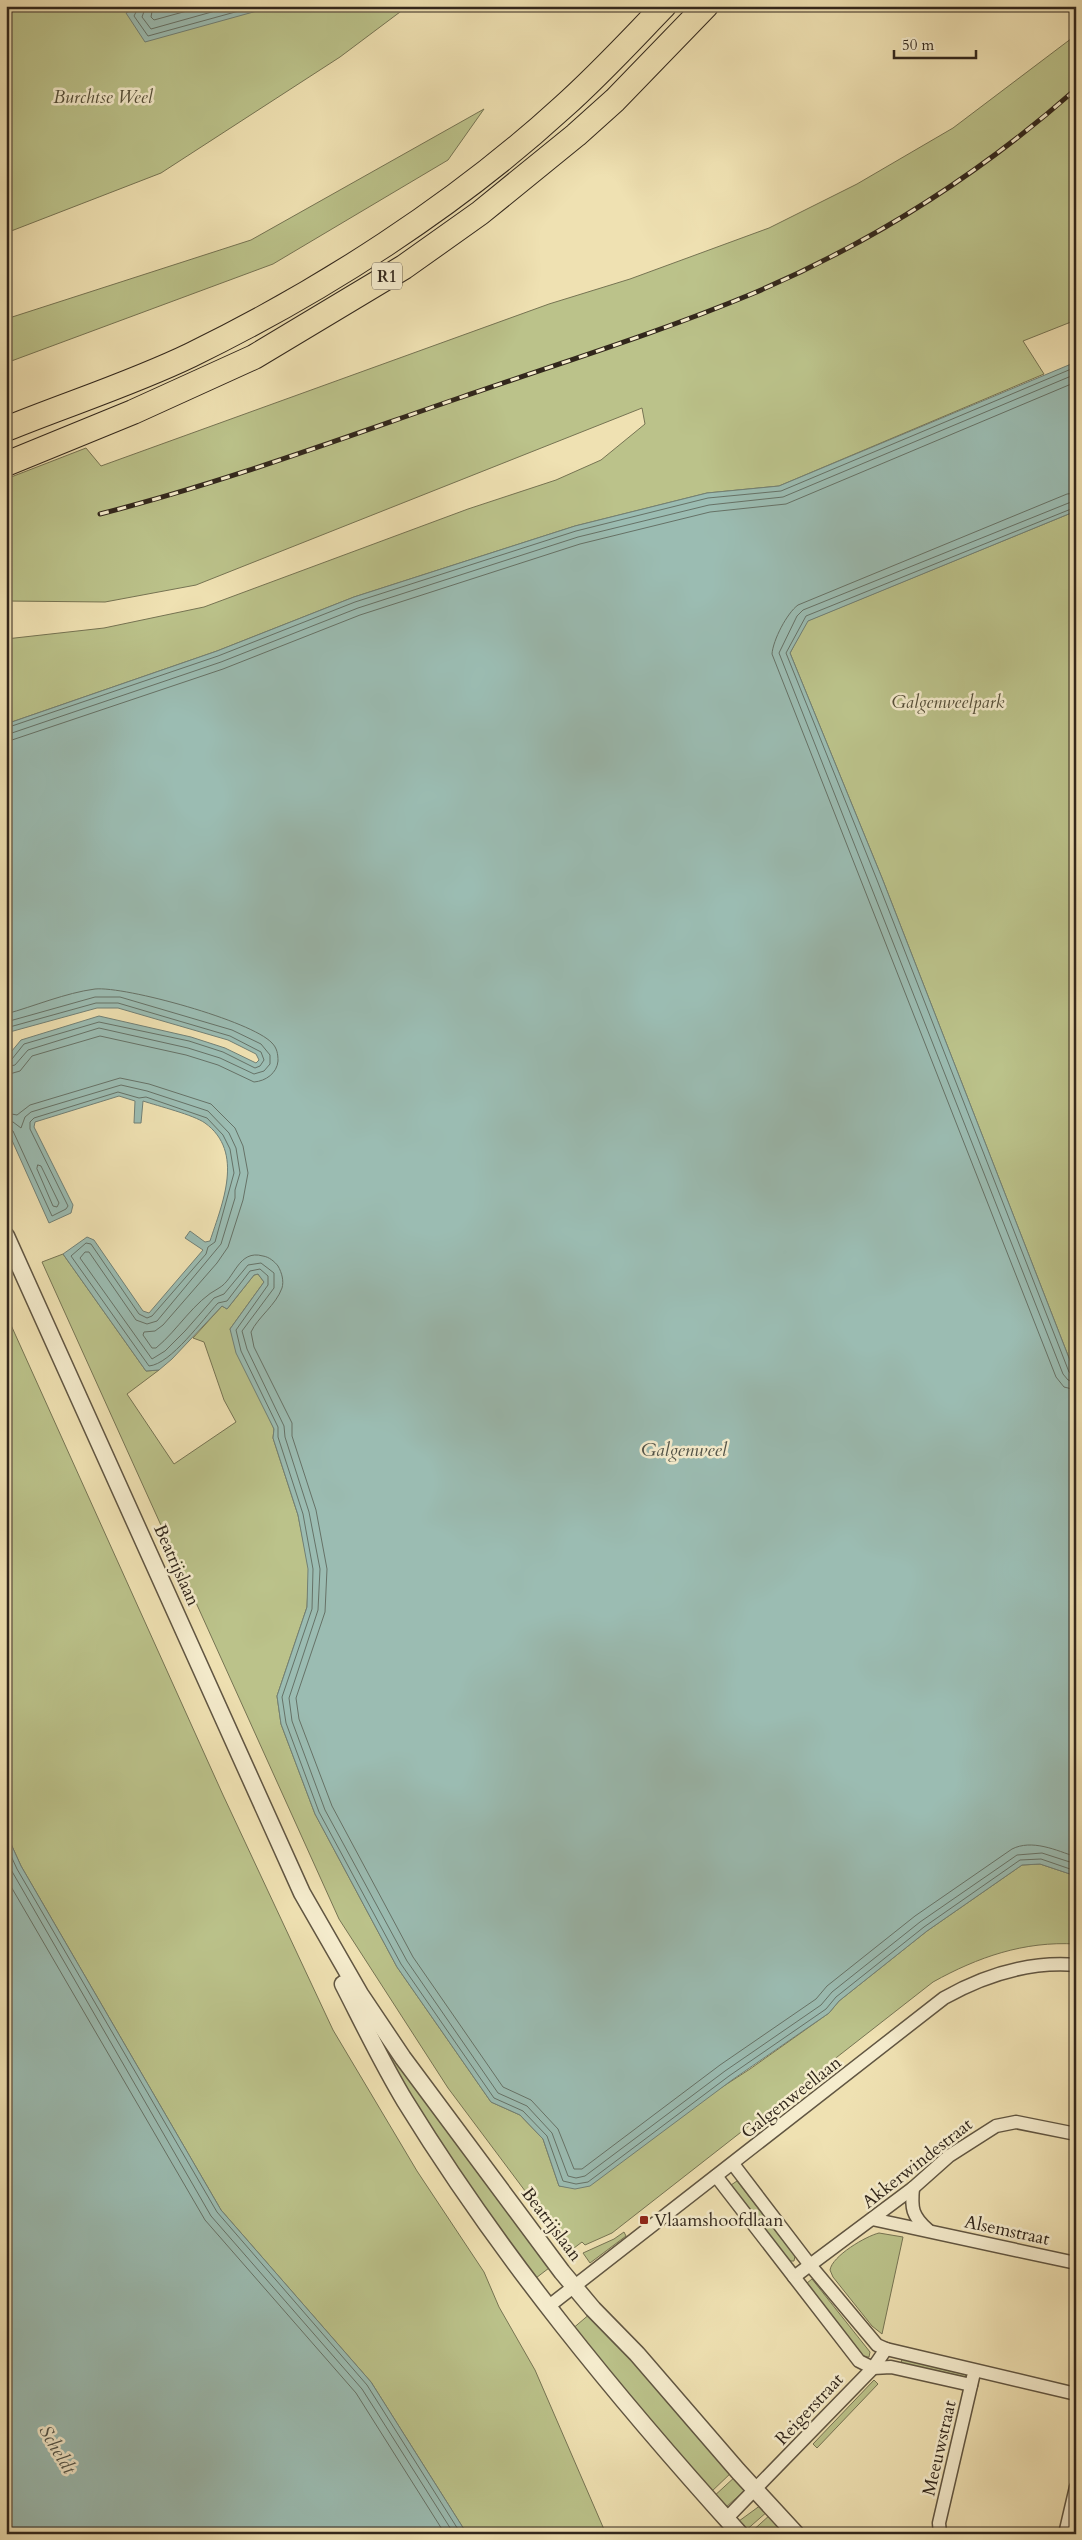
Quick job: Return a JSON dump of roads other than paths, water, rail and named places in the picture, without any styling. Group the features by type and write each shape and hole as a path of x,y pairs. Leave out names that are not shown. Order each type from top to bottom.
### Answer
{"highway":[{"name":"R1","path":"6,428 189,356 285,306 344,271 469,184 520,144 562,108 664,6"},
{"name":"R1","path":"6,464 133,412 254,357 404,266 480,213 576,135 615,100 706,6"}],"street":[{"name":"Beatrijslaan","path":"6,1236 311,1911 323,1944 373,2044 405,2100 479,2214 520,2272 640,2421 740,2534"},
{"name":"Beatrijslaan","path":"311,1911 360,1994 403,2058 575,2286 755,2491 796,2534"},
{"name":"Galgenweellaan","path":"549,2306 944,1998 979,1980 1022,1967 1049,1964 1076,1965"},
{"name":"Akkerwindestraat","path":"794,2277 913,2188 949,2156 996,2126 1016,2122 1076,2134"},
{"path":"733,2164 810,2265 870,2338 886,2349 1076,2394"},
{"path":"716,2176 859,2362 873,2368 891,2367 972,2386"},
{"path":"913,2188 912,2202 916,2220 930,2232"},
{"name":"Alsemstraat","path":"872,2220 1076,2263"},
{"name":"Reigerstraat","path":"726,2519 873,2368 886,2349"},
{"name":"Meeuwstraat","path":"940,2534 939,2524 975,2370"},
{"path":"1065,2534 1076,2487"}],"water":[{"path":"138,6 275,6 145,42 126,13"},
{"name":"Galgenweel","path":"1076,362 1076,511 808,621 790,653 882,878 1076,1376 1076,1876 1040,1864 1022,1865 927,1931 839,2001 829,2013 732,2080 590,2186 575,2189 559,2186 543,2139 520,2115 491,2102 397,1967 315,1814 281,1724 277,1696 307,1607 308,1569 298,1515 273,1438 274,1429 236,1353 230,1329 264,1282 258,1274 254,1275 227,1309 222,1306 172,1359 159,1370 146,1371 63,1254 87,1237 94,1240 143,1311 149,1313 203,1250 185,1238 190,1231 205,1242 210,1241 220,1211 227,1179 227,1163 224,1148 217,1135 200,1120 143,1101 141,1123 134,1123 135,1101 119,1096 35,1122 34,1127 73,1205 71,1213 49,1223 6,1127 6,1058 21,1040 99,1016 191,1037 225,1048 256,1063 259,1060 256,1054 228,1040 118,1008 97,1008 6,1033 6,724 217,651 354,597 575,526 707,493 779,486"},
{"name":"Scheldt","path":"6,1833 21,1866 221,2210 371,2382 467,2534 6,2534"}],"railway":[{"path":"100,514 191,489 281,460 644,335 754,293 840,252 923,204 1002,150 1076,89"}],"place":[{"name":"Vlaamshoofdlaan","path":"644,2220"}],"park label":[{"name":"Burchtse Weel","path":"103,97"},
{"name":"Galgenweelpark","path":"948,702"}]}
